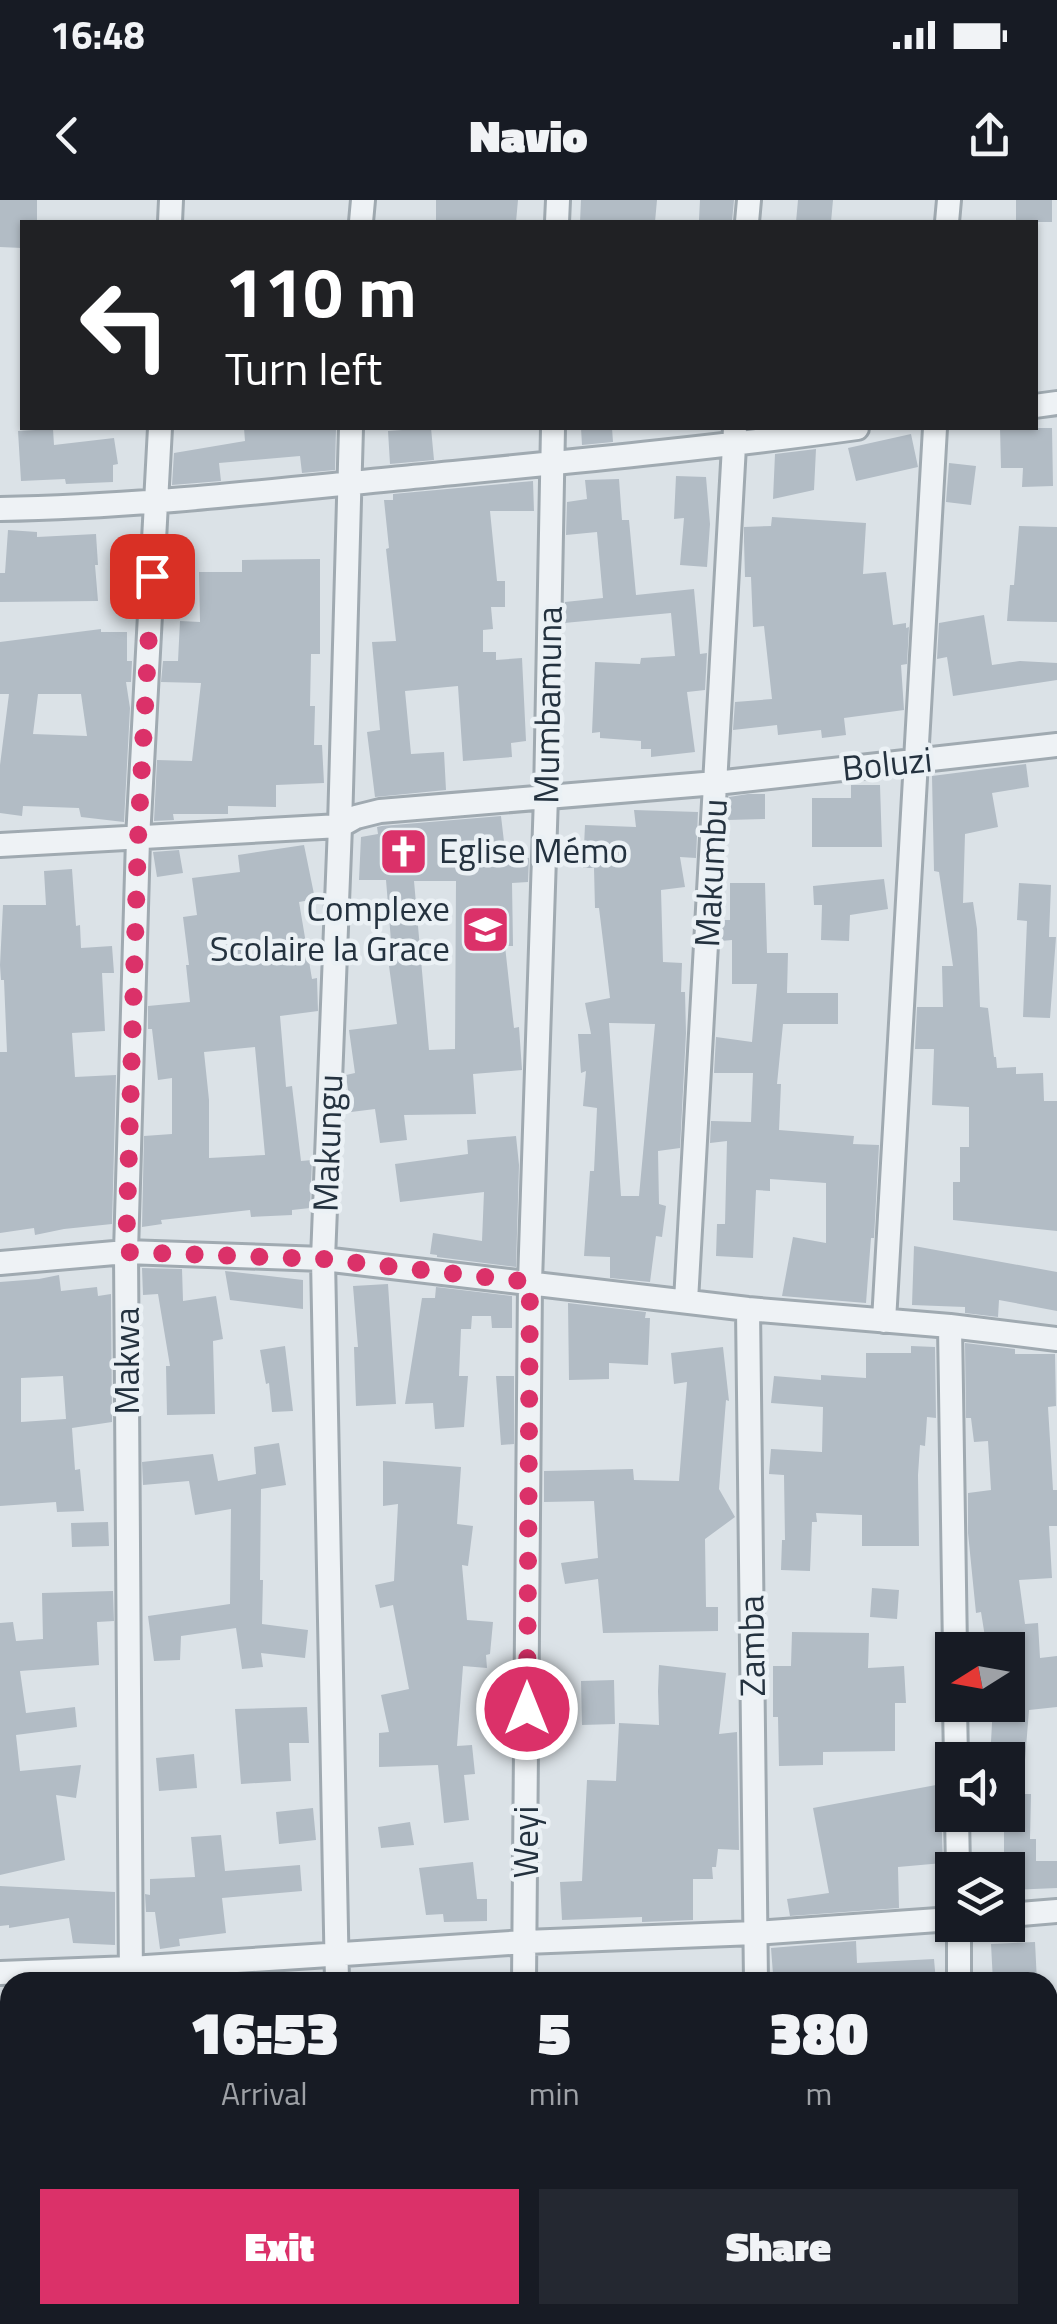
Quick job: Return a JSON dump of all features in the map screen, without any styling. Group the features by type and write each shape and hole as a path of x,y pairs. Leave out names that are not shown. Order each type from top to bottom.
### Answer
{"street":[{"name":"Makwa","path":"131,1972 126,1252 138,839 160,430"},
{"name":"Makungu","path":"337,1972 323,1259 351,430"},
{"name":"Mumbamuna","path":"530,1282 553,430"},
{"path":"0,509 54,508 348,483 552,463 735,436 826,430"},
{"path":"884,1321 935,430"},
{"name":"Makumbu","path":"686,1300 735,436"},
{"name":"Boluzi","path":"0,845 340,826 356,816 380,810 716,784 1057,744"},
{"path":"0,1263 126,1252 323,1259 748,1310 1057,1339"},
{"name":"Weyi","path":"524,1972 530,1282"},
{"name":"Zamba","path":"748,1310 756,1972"},
{"path":"950,1326 954,1632"},
{"path":"1025,1914 1057,1912"},
{"path":"161,1972 338,1954 525,1942 755,1934 935,1920"},
{"path":"958,1942 959,1972"}],"building":[{"path":"0,200 37,200 37,220 20,220 20,248 0,247"},
{"path":"436,200 518,200 516,220 436,220"},
{"path":"581,200 657,200 655,220 580,220"},
{"path":"700,200 734,200 732,220 699,220"},
{"path":"798,200 833,200 831,220 796,220"},
{"path":"1016,200 1052,200 1052,222 1016,220"},
{"path":"1052,428 1053,486 1022,487 1023,468 1001,468 1000,430"},
{"path":"53,430 54,445 114,438 118,464 113,465 113,482 21,481 18,431"},
{"path":"244,430 336,430 335,470 302,473 300,456 219,463 221,481 172,485 174,453 245,441"},
{"path":"431,430 434,460 390,464 388,431"},
{"path":"581,430 612,430 613,442 582,445"},
{"path":"911,434 918,467 856,481 848,448"},
{"path":"816,449 814,490 773,499 775,454"},
{"path":"949,463 976,466 971,505 946,502"},
{"path":"676,476 706,477 710,524 707,567 680,565 684,518 674,519"},
{"path":"619,479 622,520 629,520 636,595 694,589 700,654 707,653 705,690 687,692 695,752 651,757 651,749 641,749 641,741 600,738 600,732 592,733 595,662 640,664 641,658 675,656 671,613 564,623 565,602 603,598 597,532 566,535 567,502 587,499 585,480"},
{"path":"533,481 534,511 490,511 497,581 505,581 505,607 491,607 493,629 483,630 483,652 496,652 496,660 522,658 526,741 511,743 512,757 463,761 458,686 405,691 411,754 444,752 446,790 375,797 367,732 380,730 372,642 396,641 384,500 393,500 393,494"},
{"path":"772,517 866,523 863,574 886,572 893,625 906,623 909,627 907,664 901,665 904,710 844,718 846,735 822,738 821,730 778,735 777,725 733,730 735,702 772,699 764,626 753,627 751,577 745,577 744,527 771,526"},
{"path":"1019,526 1057,527 1057,622 1007,621"},
{"path":"8,530 37,532 37,537 96,534 98,601 0,602 0,573 5,573"},
{"path":"320,559 320,654 311,654 310,706 315,706 314,745 322,745 324,783 276,785 276,807 228,806 228,814 173,814 174,820 154,821 157,760 192,761 201,683 161,682 163,661 178,661 180,621 200,622 199,572 242,572 242,560"},
{"path":"984,615 992,665 1020,661 1057,663 1057,680 953,696 947,657 937,659 939,623"},
{"path":"101,629 127,632 127,661 132,661 131,682 126,682 130,708 124,822 81,817 79,808 23,806 22,816 0,813 0,765 9,694 0,694 0,642","holes":["38,694 81,694 87,736 33,734"]},
{"path":"1026,764 1029,787 992,793 998,827 965,834 963,903 973,902 980,1007 988,1008 997,1068 1016,1067 1016,1074 1043,1073 1044,1101 1057,1101 1057,1231 953,1220 953,1182 960,1182 960,1147 969,1147 969,1107 932,1105 934,1049 915,1049 917,1007 943,1007 942,966 953,966 939,872 934,871 932,776"},
{"path":"851,785 880,785 882,847 812,847 812,798 851,798"},
{"path":"765,794 765,819 728,820 729,797"},
{"path":"634,810 698,812 696,858 680,857 685,887 661,890 663,962 682,963 686,1033 680,1148 658,1151 659,1204 666,1206 662,1237 656,1236 650,1282 610,1278 610,1257 584,1256 597,1108 583,1106 586,1071 581,1073 578,1034 591,1034 585,1003 610,998 599,908 595,908 594,868 583,868 585,825 636,827","holes":["609,1023 655,1024 639,1196 621,1196"]},
{"path":"501,816 506,859 529,858 528,882 512,883 513,946 505,946 522,1070 473,1074 476,1114 404,1115 407,1140 380,1143 375,1109 351,1112 346,1075 355,1073 349,1030 397,1024 389,966 393,965 386,880 359,880 361,837 378,834 377,827","holes":["414,881 456,881 455,1049 429,1050"]},
{"path":"304,845 315,899 299,902 312,979 317,978 318,1011 280,1016 286,1087 292,1086 301,1161 312,1160 310,1208 292,1210 292,1215 251,1217 250,1210 161,1220 162,1224 142,1227 144,1136 172,1134 172,1078 158,1080 152,1029 148,1029 148,1006 190,1002 183,917 197,915 192,878 240,872 238,855","holes":["255,1047 265,1155 209,1158 204,1052"]},
{"path":"179,850 183,873 157,877 153,852"},
{"path":"72,869 81,948 112,946 114,973 102,973 105,1031 72,1033 75,1077 116,1075 112,1224 35,1235 34,1228 0,1233 0,1052 7,1052 0,965 3,905 46,905 44,871"},
{"path":"884,879 888,909 850,915 849,941 821,940 822,905 814,905 813,886"},
{"path":"730,883 765,883 767,953 788,953 787,993 838,993 838,1024 783,1024 777,1084 781,1084 779,1130 854,1136 853,1144 879,1145 866,1303 782,1296 793,1237 826,1243 826,1183 770,1179 770,1191 756,1190 753,1258 716,1256 717,1224 725,1224 727,1141 710,1143 711,1121 751,1122 753,1073 714,1073 716,1037 752,1042 757,984 732,984 732,940 721,941 722,920 730,920"},
{"path":"1019,883 1051,885 1049,937 1056,937 1050,1018 1023,1017 1027,921 1017,920"},
{"path":"516,1136 516,1267 430,1254 433,1233 482,1241 484,1192 400,1202 395,1164 468,1154 467,1140"},
{"path":"914,1246 1057,1272 1057,1311 999,1300 998,1317 965,1313 965,1307 912,1305"},
{"path":"142,1268 182,1269 183,1301 216,1296 223,1339 213,1341 215,1414 167,1415 166,1366 170,1366 158,1294 143,1295"},
{"path":"225,1271 303,1280 303,1309 230,1300"},
{"path":"59,1275 61,1291 97,1287 98,1296 111,1294 112,1422 72,1428 75,1470 80,1469 84,1511 57,1512 56,1502 0,1506 0,1282","holes":["63,1376 66,1419 21,1422 21,1378"]},
{"path":"388,1284 396,1404 356,1406 354,1347 358,1347 353,1286"},
{"path":"436,1287 512,1296 512,1328 492,1328 491,1316 472,1316 471,1329 461,1329 459,1376 468,1376 464,1427 435,1429 433,1403 405,1404 422,1298 435,1298"},
{"path":"568,1303 646,1312 645,1318 650,1318 648,1365 609,1363 609,1379 569,1380"},
{"path":"965,1343 1015,1349 1015,1354 1055,1354 1056,1406 1048,1407 1053,1490 1057,1490 1057,1526 1049,1526 1052,1578 1019,1580 1025,1624 1038,1623 1040,1658 1057,1656 1057,1707 1029,1710 1025,1760 1025,1742 991,1742 992,1722 1025,1722 1025,1632 984,1632 981,1612 976,1613 968,1493 991,1490 988,1441 974,1442 971,1418 966,1418"},
{"path":"285,1346 293,1411 272,1412 260,1350"},
{"path":"911,1346 935,1347 936,1418 927,1417 925,1446 920,1445 919,1546 862,1546 862,1515 816,1513 817,1522 812,1522 810,1571 781,1570 785,1540 784,1475 769,1474 771,1449 822,1452 823,1407 771,1403 774,1376 866,1378 866,1353 911,1353"},
{"path":"723,1347 729,1401 726,1400 719,1489 735,1517 705,1539 706,1607 718,1607 718,1631 603,1633 598,1579 565,1584 561,1563 598,1558 594,1501 544,1502 544,1471 633,1469 634,1480 679,1481 687,1382 674,1384 671,1353"},
{"path":"496,1376 514,1376 514,1444 501,1445"},
{"path":"279,1443 286,1485 261,1489 262,1624 308,1630 305,1658 261,1653 263,1667 242,1669 236,1628 181,1636 180,1660 154,1661 148,1616 230,1604 231,1509 195,1515 189,1481 143,1485 142,1462 213,1454 218,1481 256,1474 254,1447"},
{"path":"383,1461 461,1467 457,1524 473,1526 468,1566 462,1565 467,1620 493,1622 487,1668 463,1666 457,1746 472,1745 475,1774 464,1775 469,1820 444,1823 438,1765 379,1767 379,1733 389,1732 381,1695 409,1689 393,1605 380,1608 375,1585 394,1581 398,1504 383,1506"},
{"path":"108,1522 109,1546 72,1547 71,1523"},
{"path":"872,1588 899,1590 897,1619 870,1617"},
{"path":"113,1591 114,1621 97,1622 99,1665 20,1671 26,1713 75,1707 77,1727 16,1735 20,1771 81,1765 76,1798 56,1795 65,1860 0,1875 0,1623 13,1622 16,1641 43,1639 42,1593"},
{"path":"792,1632 869,1633 868,1668 904,1666 906,1703 895,1703 895,1751 823,1752 823,1765 779,1766 778,1717 773,1717 773,1666 791,1666"},
{"path":"659,1665 726,1673 719,1734 737,1732 739,1850 718,1849 713,1879 693,1879 693,1920 562,1920 560,1882 582,1881 587,1780 616,1781 619,1723 659,1725"},
{"path":"614,1680 615,1724 582,1725 581,1681"},
{"path":"307,1707 309,1743 289,1743 291,1781 241,1784 235,1709"},
{"path":"194,1754 197,1788 159,1791 156,1758"},
{"path":"935,1785 935,1832 942,1832 943,1852 935,1852 935,1864 898,1867 899,1908 790,1916 787,1899 829,1893 813,1808"},
{"path":"1025,1794 1031,1794 1030,1839 1036,1839 1036,1861 1057,1861 1057,1888 1025,1889 1025,1852 1004,1852 1004,1832 1025,1832"},
{"path":"313,1808 316,1840 279,1844 276,1812"},
{"path":"410,1822 414,1845 381,1848 378,1827"},
{"path":"221,1835 225,1871 300,1865 302,1891 222,1898 226,1933 179,1939 180,1946 160,1949 155,1912 146,1912 145,1894 150,1895 150,1879 195,1877 191,1837"},
{"path":"473,1862 477,1899 487,1899 487,1921 444,1922 443,1914 426,1915 419,1868"},
{"path":"0,1886 115,1892 115,1945 73,1943 69,1918 9,1928 0,1926"},
{"path":"856,1941 857,1963 934,1959 935,1972 773,1972 771,1948"},
{"path":"1035,1942 1036,1972 992,1972 991,1944"}],"place":[{"name":"Eglise Mémo","path":"404,851"},
{"name":"Complexe Scolaire la Grace","path":"485,929"}],"route":[{"path":"152,576 138,839 126,1252 323,1259 530,1282 527,1709"}]}
